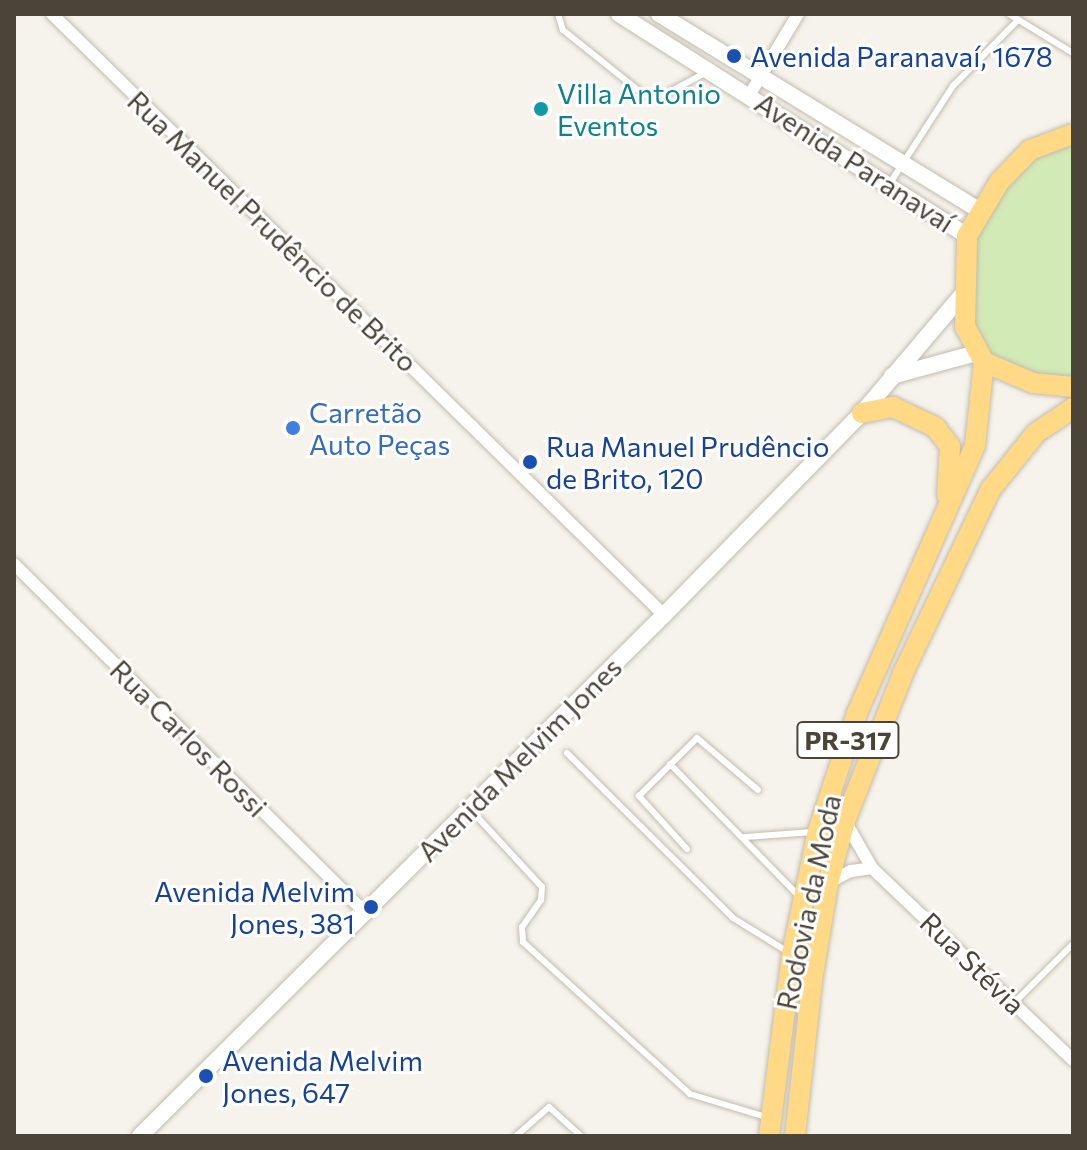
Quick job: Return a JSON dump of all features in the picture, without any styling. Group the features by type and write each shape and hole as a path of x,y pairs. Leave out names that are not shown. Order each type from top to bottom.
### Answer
{"highway":[{"path":"1073,134 1030,150 981,211 967,236 962,295 965,327 980,357 1033,383 1073,387"},
{"name":"Rodovia da Moda","path":"769,1127 792,954 818,831 857,713 975,445 980,357"},
{"path":"862,413 893,407 913,414 935,427 950,446 943,522"},
{"name":"Rodovia da Moda","path":"795,1136 828,883 845,821 910,659 991,489 1036,433 1073,408"}],"street":[{"name":"Rua Manuel Prudêncio de Brito","path":"52,14 664,615"},
{"name":"Avenida Paranavaí","path":"619,14 750,94 967,236"},
{"name":"Avenida Paranavaí","path":"659,14 760,72 903,165 981,211"},
{"path":"750,94 760,72 798,14"},
{"name":"Avenida Melvim Jones","path":"140,1136 664,615 862,413 962,295"},
{"path":"890,377 980,357"},
{"name":"Rua Carlos Rossi","path":"14,564 364,912"},
{"name":"Rua Stévia","path":"845,821 872,868 1073,1060"},
{"path":"828,883 851,871 872,868"}],"lane":[{"path":"558,14 563,30 644,95 662,96 686,87 710,70"},
{"path":"1009,14 1073,53"},
{"path":"888,185 953,86 1018,20"},
{"path":"687,849 639,801 639,796 670,764 702,738 758,790"},
{"path":"567,753 733,918 792,954"},
{"path":"670,764 745,837 802,899"},
{"path":"469,808 542,887 541,900 522,927 523,942 690,1094 769,1127"},
{"path":"745,837 818,831"},
{"path":"1015,1002 1073,944"},
{"path":"516,1136 549,1107 581,1136"}],"green space":[{"path":"1073,134 1073,387 983,361 962,295 963,266 999,182"}],"place":[{"name":"Avenida Paranavaí, 1678","path":"734,56"},
{"name":"Villa Antonio Eventos","path":"541,109"},
{"name":"Carretão Auto Peças","path":"293,428"},
{"name":"Rua Manuel Prudêncio de Brito, 120","path":"530,462"},
{"name":"Avenida Melvim Jones, 381","path":"371,907"},
{"name":"Avenida Melvim Jones, 647","path":"206,1076"}]}
